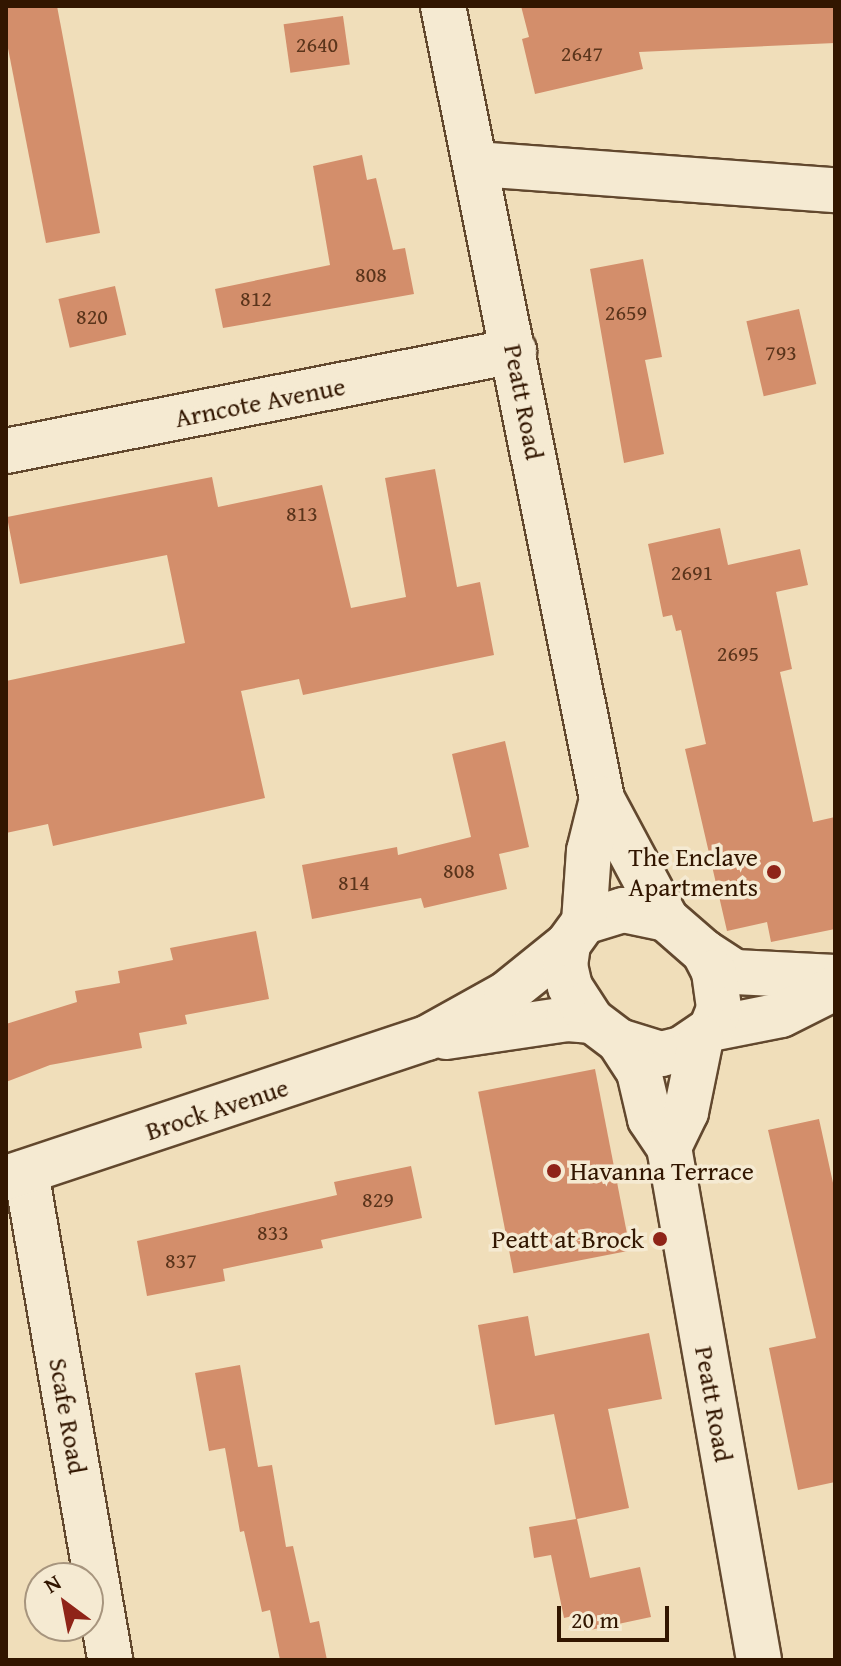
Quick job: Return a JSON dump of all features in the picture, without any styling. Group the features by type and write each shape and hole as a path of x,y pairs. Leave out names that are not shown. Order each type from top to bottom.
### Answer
{"street":[{"name":"Peatt Road","path":"443,6 602,799 666,919"},
{"path":"477,164 835,190"},
{"name":"Arncote Avenue","path":"7,445 514,351"},
{"name":"Peatt Road","path":"576,933 589,851 602,799"},
{"path":"835,977 735,972 704,952 666,919 623,910 576,933 565,966 570,987 606,1031 661,1054 706,1034 781,1015 835,988"},
{"name":"Brock Avenue","path":"16,1175 427,1038 506,994 576,933"},
{"path":"669,1147 686,1112 719,991 704,952"},
{"name":"Brock Avenue","path":"427,1038 568,1019 606,1031"},
{"name":"Peatt Road","path":"606,1031 639,1072 650,1119 669,1147 759,1660"},
{"name":"Scafe Road","path":"16,1175 110,1660"}],"building":[{"path":"6,6 57,6 100,233 46,243 6,38"},
{"path":"521,6 835,6 835,43 639,52 643,69 535,94 522,39 529,37"},
{"path":"343,16 350,65 290,73 284,24"},
{"path":"362,155 367,180 376,178 393,250 405,248 414,294 223,328 215,289 330,265 313,166"},
{"path":"643,259 662,357 645,360 664,454 624,463 590,269"},
{"path":"115,286 126,335 70,348 58,299"},
{"path":"799,309 816,384 764,396 746,321"},
{"path":"435,469 457,587 480,582 494,655 303,695 299,679 241,691 265,798 53,846 48,824 6,833 6,681 185,643 167,555 20,584 7,517 212,477 218,507 322,485 351,608 406,597 385,478"},
{"path":"720,528 728,565 800,549 808,585 776,592 792,669 780,672 813,822 835,817 835,929 771,942 767,922 727,931 685,749 706,744 681,630 676,631 672,615 663,617 648,544"},
{"path":"505,741 529,847 499,854 507,889 424,908 421,898 312,919 302,865 397,847 398,855 471,837 452,754"},
{"path":"256,931 269,999 185,1015 187,1024 139,1033 142,1048 50,1065 6,1082 6,1024 77,1002 75,991 120,983 118,971 173,960 170,948"},
{"name":"Havanna Terrace","path":"595,1069 630,1251 513,1273 478,1092"},
{"path":"819,1119 835,1192 835,1482 798,1490 769,1348 816,1338 768,1130"},
{"path":"411,1166 422,1218 321,1240 323,1248 223,1269 225,1281 147,1296 137,1241 337,1195 334,1182"},
{"path":"528,1316 535,1356 649,1333 662,1399 608,1409 629,1508 577,1519 590,1578 640,1567 651,1617 590,1630 586,1613 564,1618 551,1555 534,1558 529,1527 576,1519 554,1414 495,1425 478,1325"},
{"path":"240,1365 258,1467 272,1465 286,1547 293,1546 310,1623 319,1621 327,1660 280,1660 270,1610 262,1612 244,1531 240,1532 225,1448 209,1451 195,1373"}],"place":[{"name":"The Enclave Apartments","path":"774,872"},
{"name":"Havanna Terrace","path":"554,1171"},
{"name":"Peatt at Brock","path":"660,1239"}]}
